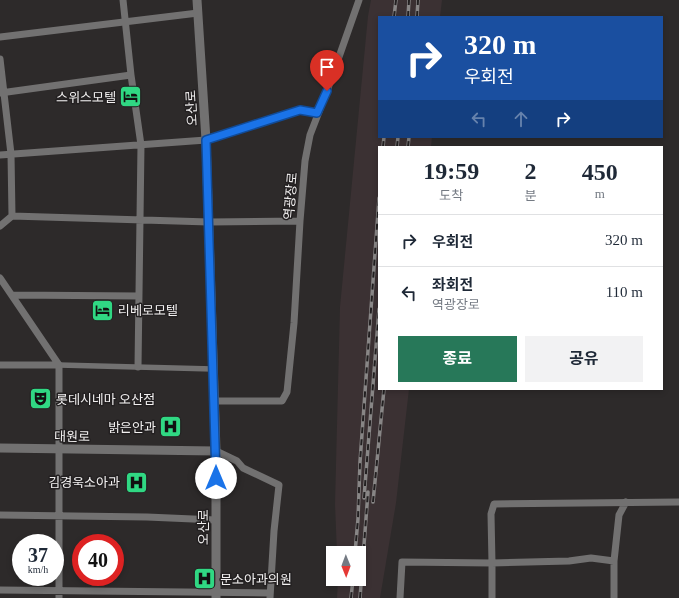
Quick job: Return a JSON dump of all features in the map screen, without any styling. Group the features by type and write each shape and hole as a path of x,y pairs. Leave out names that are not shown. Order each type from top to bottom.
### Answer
{"street":[{"path":"123,0 131,75 141,145 138,367"},
{"name":"오산로","path":"198,0 206,140 216,451 216,595"},
{"name":"역광장로","path":"214,401 282,401 287,392 294,323 300,221 310,135 317,113 330,84 359,0"},
{"path":"0,36 198,14"},
{"path":"0,58 2,93 11,154 12,216"},
{"path":"2,93 131,75"},
{"path":"0,155 206,140 300,110 317,113"},
{"path":"0,226 12,216 140,221 300,221"},
{"path":"0,278 59,365 59,594"},
{"path":"12,295 139,296"},
{"path":"0,365 213,369"},
{"name":"대원로","path":"0,448 216,451"},
{"path":"0,590 59,594 270,595 274,531 279,485 243,468 237,460 216,451"},
{"path":"614,598 614,561 619,515 626,502"},
{"path":"492,598 491,514 494,504 679,502"},
{"path":"0,515 147,517 216,520"},
{"path":"400,598 402,562 492,563 569,561 591,558 614,561"}],"shaded area":[{"path":"371,0 442,0 440,16 378,16 378,138 432,138 431,146 378,146 378,390 409,390 396,503 380,598 337,598 338,586 366,586 366,546 337,546 335,504 340,307 368,16"}],"railway":[{"path":"394,16 396,0"},
{"path":"408,16 409,0"},
{"path":"417,16 418,0"},
{"path":"383,146 384,138"},
{"path":"397,146 398,138"},
{"path":"408,146 409,138"},
{"path":"356,546 360,462 378,212"},
{"path":"364,498 378,322"},
{"path":"373,502 384,390"},
{"path":"360,598 368,492"},
{"path":"351,598 352,586"}],"place":[{"name":"스위스모텔","path":"131,97"},
{"name":"리베로모텔","path":"103,310"},
{"name":"롯데시네마 오산점","path":"41,399"},
{"name":"밝은안과","path":"171,427"},
{"name":"김경욱소아과","path":"136,482"},
{"name":"문소아과의원","path":"204,579"}],"route":[{"path":"216,478 206,140 300,110 317,113 327,91"}]}
